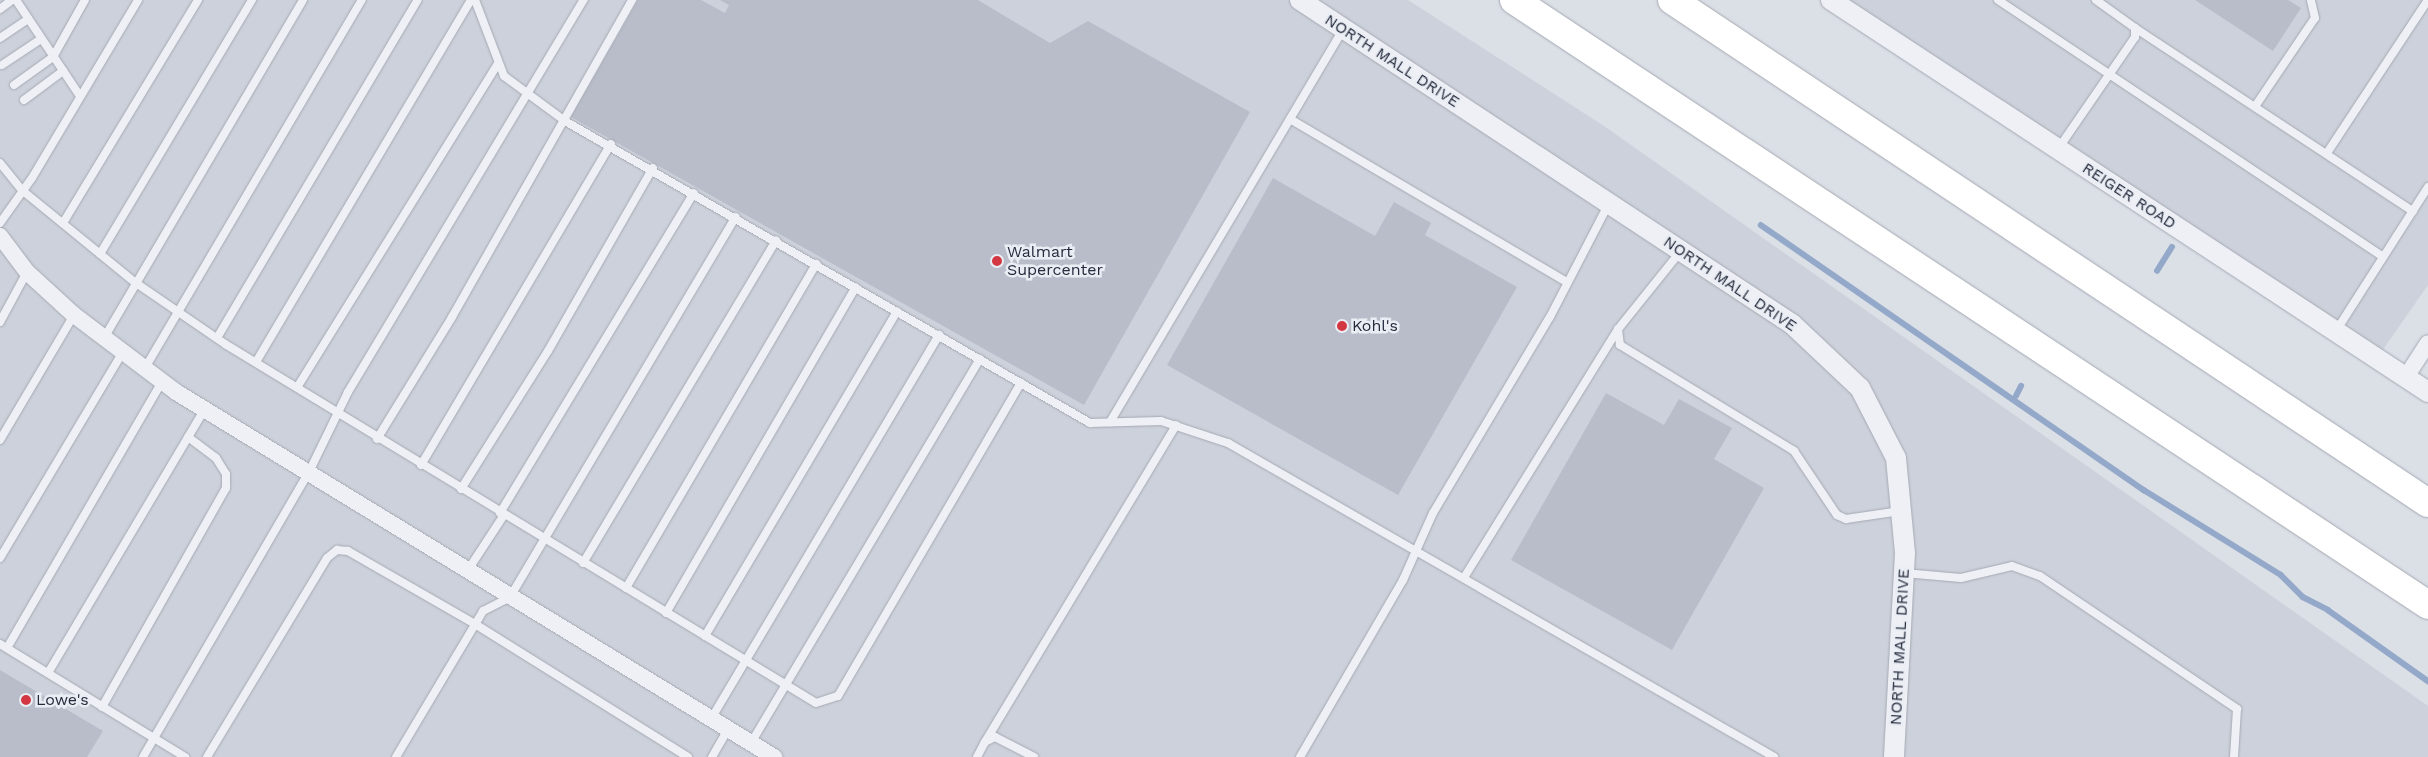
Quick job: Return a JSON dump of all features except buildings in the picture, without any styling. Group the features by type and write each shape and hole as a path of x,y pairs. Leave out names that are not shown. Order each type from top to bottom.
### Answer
{"highway":[{"path":"1514,0 2428,605"},
{"path":"1672,0 2428,503"}],"street":[{"name":"NORTH MALL DRIVE","path":"1300,0 1792,324 1860,388 1896,458 1901,511 1904,573 1894,757"},
{"name":"REIGER ROAD","path":"1831,0 2428,392"},
{"path":"0,236 27,272 74,315 103,339 162,382 308,474 774,757"},
{"path":"2406,377 2428,343"}],"lane":[{"path":"0,9 14,0 80,96"},
{"path":"0,223 23,191 138,0"},
{"path":"62,223 198,0"},
{"path":"100,254 252,0"},
{"path":"103,339 303,0"},
{"path":"145,368 362,0"},
{"path":"217,338 418,0"},
{"path":"256,362 473,0"},
{"path":"473,0 504,76 527,95 565,121 653,168 1090,423 1176,425 1228,442 1417,548 1774,757"},
{"path":"143,757 308,474 339,410 584,0"},
{"path":"377,439 565,121 632,0"},
{"path":"1998,0 2383,257"},
{"path":"2096,0 2135,28 2256,105 2413,211"},
{"path":"2256,105 2315,18 2311,0"},
{"path":"2327,153 2428,0"},
{"path":"14,85 53,57 82,1"},
{"path":"0,38 28,18"},
{"path":"2058,149 2135,37 2135,28"},
{"path":"1110,422 1343,29"},
{"path":"2,65 41,39"},
{"path":"298,386 498,63"},
{"path":"24,100 63,71"},
{"path":"1290,119 1567,282"},
{"path":"421,465 611,144"},
{"path":"0,163 23,191 100,254 136,283 217,338 339,410 377,439 816,703 838,696 1021,383"},
{"path":"461,489 548,351 653,168"},
{"path":"2336,331 2428,187"},
{"path":"468,571 694,193"},
{"path":"1300,757 1403,580 1433,513 1567,282 1609,203"},
{"path":"396,757 483,611 510,597 542,538 736,217"},
{"path":"583,563 776,240"},
{"path":"1465,576 1618,329 1681,251"},
{"path":"626,588 816,264"},
{"path":"0,322 27,272"},
{"path":"666,613 856,287"},
{"path":"705,636 896,310"},
{"path":"0,440 74,315"},
{"path":"1618,329 1620,346 1794,451 1837,515 1846,519 1901,511"},
{"path":"711,719 744,660 939,335"},
{"path":"0,558 122,353"},
{"path":"751,743 980,359"},
{"path":"162,382 4,646 185,757"},
{"path":"48,674 204,410"},
{"path":"977,757 1176,425"},
{"path":"102,707 226,488 226,474 216,458 188,437"},
{"path":"207,757 327,558 337,550 348,551 475,624 688,757"},
{"path":"1904,573 1961,578 2012,566 2040,576 2237,709 2234,757"},
{"path":"712,757 728,729"},
{"path":"985,742 995,737 1034,757"}],"shaded area":[{"path":"0,0 1408,0 1604,126 2428,706 2428,757 0,757"},
{"path":"1831,0 2428,0 2428,285 2377,358"}],"waterway":[{"path":"1761,225 2144,490 2281,575 2303,597 2328,610 2428,681"},
{"path":"2157,271 2172,247"},
{"path":"2016,396 2021,386"}],"place":[{"name":"Walmart Supercenter","path":"997,261"},
{"name":"Kohl's","path":"1342,326"},
{"name":"Lowe's","path":"26,700"}]}
